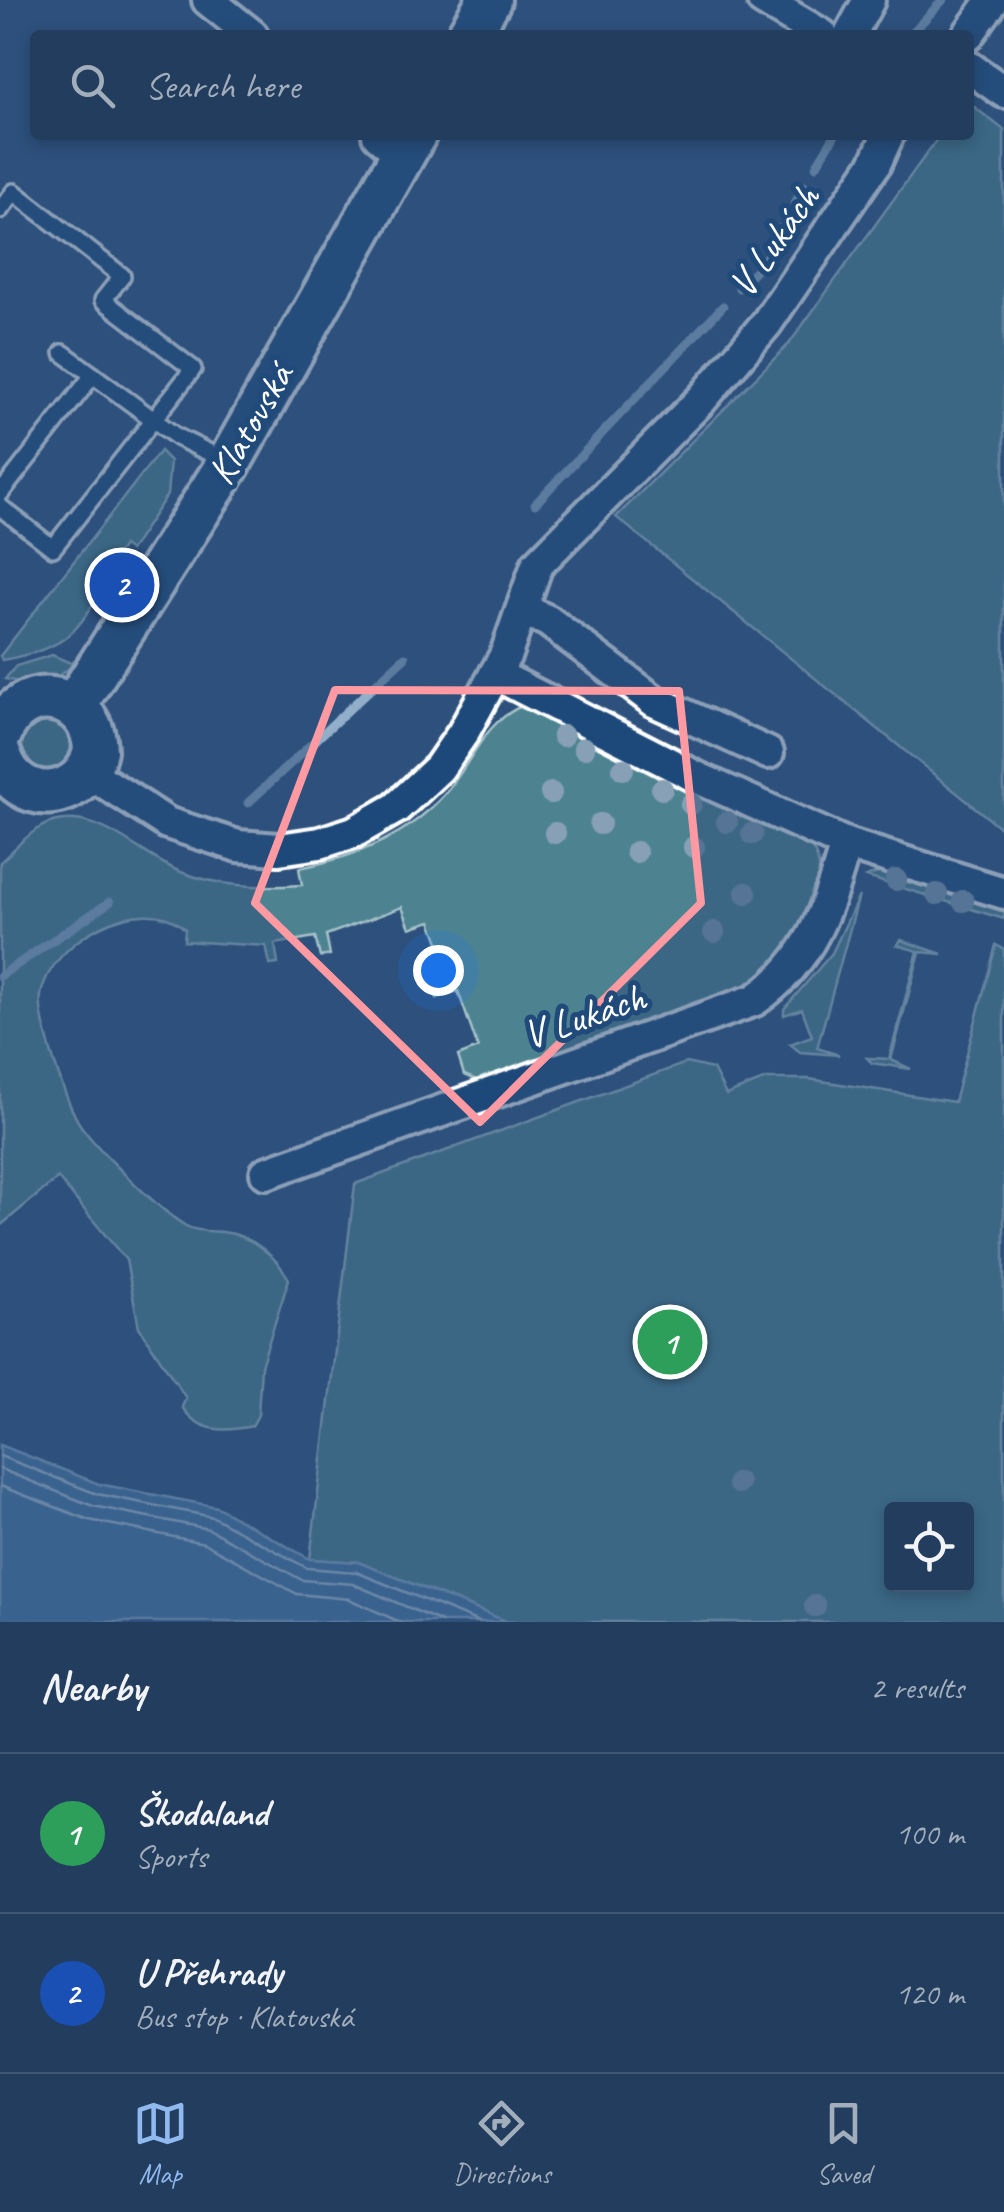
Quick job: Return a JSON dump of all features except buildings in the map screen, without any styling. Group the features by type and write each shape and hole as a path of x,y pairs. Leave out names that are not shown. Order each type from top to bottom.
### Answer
{"main road":[{"path":"472,30 489,0"},
{"name":"Klatovská","path":"74,706 229,462 398,142"},
{"path":"6,715 43,698 74,706 87,718 94,736 88,772 75,785 57,792 38,793 7,784"}],"street":[{"path":"208,0 246,30"},
{"path":"763,0 814,30"},
{"path":"853,30 869,0"},
{"path":"972,30 994,0"},
{"path":"974,71 1004,92"},
{"name":"V Lukách","path":"88,772 167,822 202,837 259,848 320,843 376,821 426,782 452,752 495,674 524,610 538,565 702,399 766,324 875,164 886,140"},
{"path":"524,610 548,621 654,700 768,753"},
{"path":"495,674 696,778 846,844 1004,894"},
{"name":"V Lukách","path":"266,1173 754,1000 793,969 810,948 846,844"}],"lane":[{"path":"0,507 53,548 193,369 103,300 122,276 14,192 1,207"},
{"path":"63,353 153,420 229,462"},
{"path":"0,494 93,375"}],"highlighted area":[{"path":"335,690 679,691 701,903 480,1122 255,903"}],"green space":[{"path":"974,107 1004,130 1004,831 616,517 789,344 936,140 974,140"},
{"path":"160,451 170,461 167,495 130,551 123,546 109,566 115,571 81,621 72,632 46,648 2,660 0,656"},
{"path":"52,655 73,664 58,676 41,682 5,679 16,666"},
{"path":"524,705 805,840 813,849 820,873 809,925 785,958 744,988 479,1081 464,1075 458,1056 478,1048 458,991 437,998 435,991 455,984 431,921 410,928 402,907 326,935 330,955 320,957 315,937 275,944 278,964 270,965 266,946 184,941 185,929 167,918 145,915 122,918 78,940 48,976 41,1006 54,1062 81,1126 130,1180 175,1219 194,1229 233,1234 253,1242 277,1262 289,1279 261,1366 258,1415 252,1426 204,1426 182,1407 186,1398 139,1327 126,1260 58,1178 0,1226 0,862 41,827 60,820 78,820 114,833 164,864 196,877 241,885 302,885 299,868 377,844 412,824 443,796 497,722"},
{"path":"47,720 64,728 72,745 64,762 47,770 30,762 22,745 30,728"},
{"path":"889,869 1004,904 1004,919 866,877"},
{"path":"859,896 817,1048 839,1055 800,1052 790,1044 812,1036 802,1009 784,1015 784,1009 832,953"},
{"path":"901,940 942,954 920,952 891,1060 911,1069 872,1063 867,1058 889,1059 918,951 897,945"},
{"path":"996,945 1004,949 1004,1622 508,1622 358,1562 310,1559 355,1184 686,1063 713,1069 726,1095 766,1079 809,1079 954,1102"}],"water":[{"path":"0,1445 99,1484 217,1507 310,1559 358,1562 508,1622 0,1622"}],"waterway":[{"path":"915,30 943,0"},
{"path":"816,166 832,140"},
{"path":"795,203 804,186"},
{"path":"765,259 786,221"},
{"path":"739,288 755,271"},
{"path":"535,504 723,306"},
{"path":"248,803 405,657"},
{"path":"0,976 110,902"}],"place":[{"name":"U Přehrady","path":"122,585"},
{"name":"Škodaland","path":"670,1342"}]}
